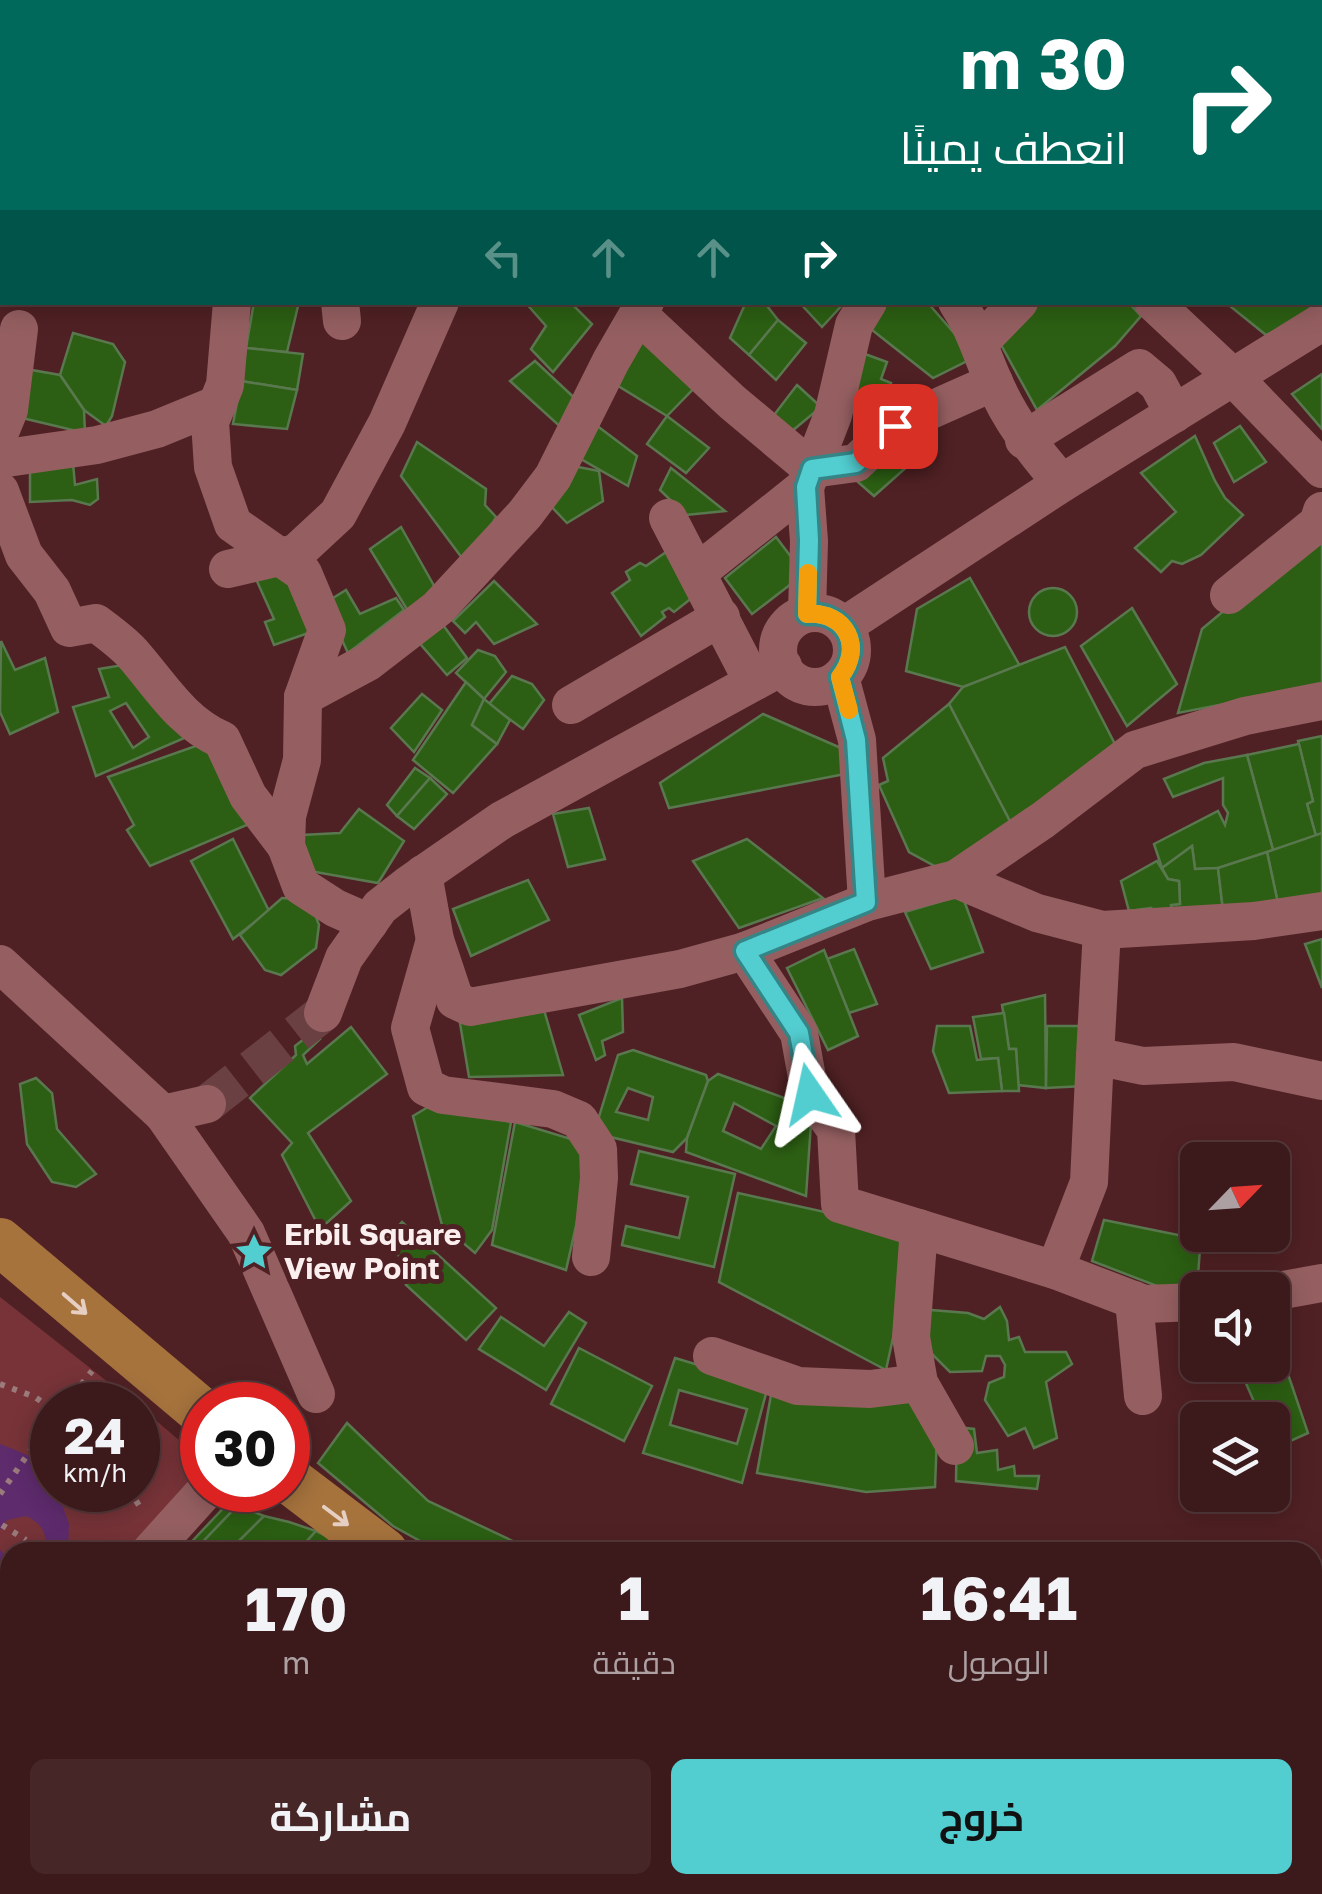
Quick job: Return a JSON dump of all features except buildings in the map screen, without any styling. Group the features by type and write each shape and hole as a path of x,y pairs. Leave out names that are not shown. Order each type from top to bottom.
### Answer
{"main road":[{"path":"0,1242 180,1393"},
{"path":"310,1496 371,1542"}],"street":[{"path":"232,305 225,385 210,422 213,467 233,524 303,573 327,630 303,697 302,760 287,816 286,846"},
{"path":"228,569 296,553 338,514 387,423 439,305"},
{"path":"807,614 809,478 833,415 854,324 866,305"},
{"path":"959,305 973,327 994,382 1024,440 1062,483"},
{"path":"979,343 1016,305"},
{"path":"1156,305 1322,469"},
{"path":"303,697 368,662 438,608 525,514 553,477 642,308 809,478"},
{"path":"844,626 1062,483 1322,322"},
{"path":"0,432 9,410 18,330"},
{"path":"1024,440 1139,368 1158,384 1174,414"},
{"path":"698,572 809,478 856,463 895,426 994,382"},
{"path":"0,459 97,445 157,429 218,404"},
{"path":"0,492 24,556 52,591 69,628 96,623 131,652 160,691 201,731 222,740 248,796 286,846 301,886 368,923"},
{"path":"1229,595 1318,522 1322,511"},
{"path":"668,518 721,618 768,674"},
{"path":"323,1013 344,958 368,923 380,907 423,874 502,820 768,674 789,676 808,686 831,684 852,658 844,626 828,614 807,614 788,624 768,674"},
{"path":"571,704 721,618"},
{"path":"840,677 856,740 866,902"},
{"path":"423,874 435,940 455,1000 470,1007 680,969 745,951 866,902 956,879 1043,820 1134,750 1246,716 1322,700"},
{"path":"956,879 1037,913 1102,930 1254,921 1322,911"},
{"path":"1054,1270 1088,1182 1102,930"},
{"path":"435,940 410,1028 426,1088 442,1095 552,1109 580,1120 598,1148 599,1178 590,1257"},
{"path":"745,951 799,1033 810,1094 836,1130 840,1204 1054,1270 1144,1304 1180,1303"},
{"path":"0,964 163,1114 246,1233 316,1394"},
{"path":"1096,1056 1143,1066 1234,1062 1322,1082"},
{"path":"163,1114 208,1104"},
{"path":"919,1228 911,1337 919,1383 955,1446"},
{"path":"1290,1289 1322,1283"},
{"path":"1134,1300 1143,1396"},
{"path":"712,1356 798,1386 870,1389 919,1383"},
{"path":"159,1542 186,1512"}],"path":[{"path":"82,1382 99,1360"},
{"path":"0,1384 30,1395"},
{"path":"0,1494 30,1451"},
{"path":"2,1525 26,1540"}],"shaded area":[{"path":"0,1297 108,1382 30,1382 30,1512 160,1512 160,1424 180,1441 180,1509 148,1542 0,1542"},
{"path":"0,1444 30,1458 30,1512 65,1512 68,1542 45,1542 43,1531 26,1516 7,1520 0,1530"}],"tunnel":[{"path":"207,1104 323,1013"}],"slow traffic":[{"path":"808,573 807,614 828,614 850,636 852,658 840,677 849,710"}],"place":[{"name":"Erbil Square View Point","path":"254,1252"}],"route":[{"path":"810,1094 799,1033 745,951 866,902 856,740 840,677 852,658 852,647 850,636 836,619 828,614 807,614 806,487 812,469 856,463 895,426"}]}
